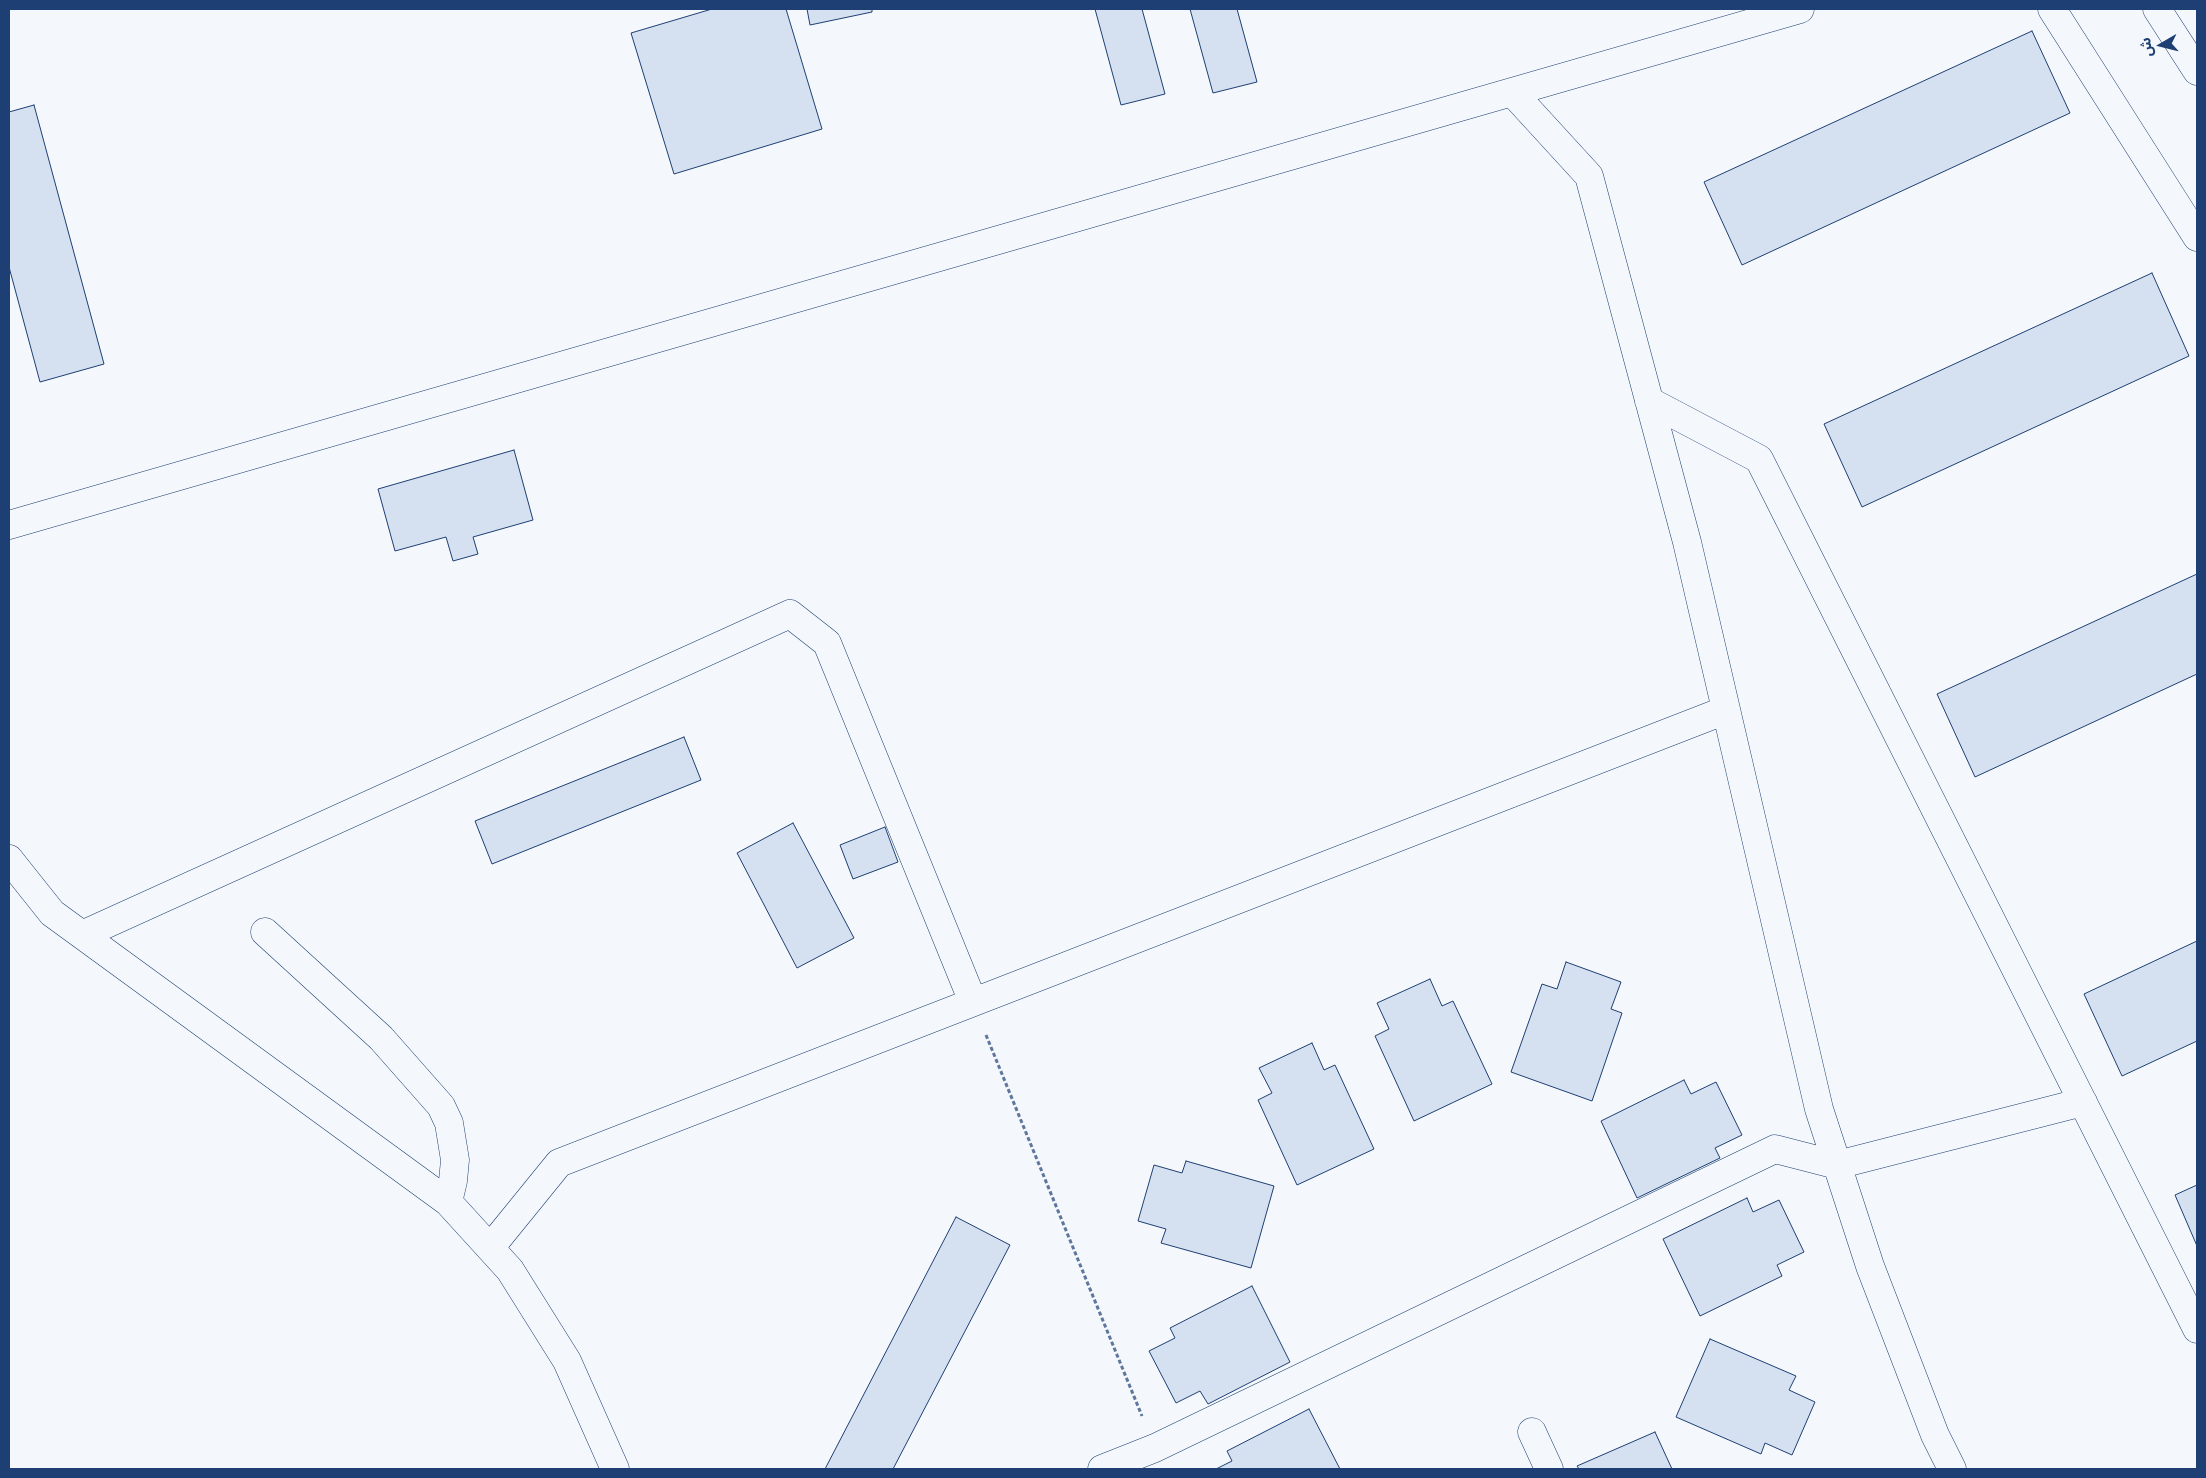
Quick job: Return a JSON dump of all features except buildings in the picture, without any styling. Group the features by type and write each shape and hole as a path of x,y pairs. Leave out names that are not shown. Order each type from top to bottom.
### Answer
{"main road":[{"path":"9,525 1800,9"},
{"path":"2052,9 2197,237"},
{"path":"2157,9 2197,71"},
{"path":"1513,93 1589,176 1686,542 1819,1109 1870,1266 1935,1435 1952,1469"},
{"path":"1649,401 1759,459 2197,1329"},
{"path":"82,935 790,614 827,643 973,1002"},
{"path":"490,1248 558,1163 1726,710"},
{"path":"9,858 52,913 448,1202 510,1270 567,1361 615,1469"},
{"path":"265,932 381,1038 441,1106 451,1132 455,1160 454,1182 448,1202"},
{"path":"1102,1469 1155,1448 1775,1149 1837,1165 2083,1102"},
{"path":"1532,1432 1549,1469"}],"path":[{"path":"973,1002 1155,1448"}]}
